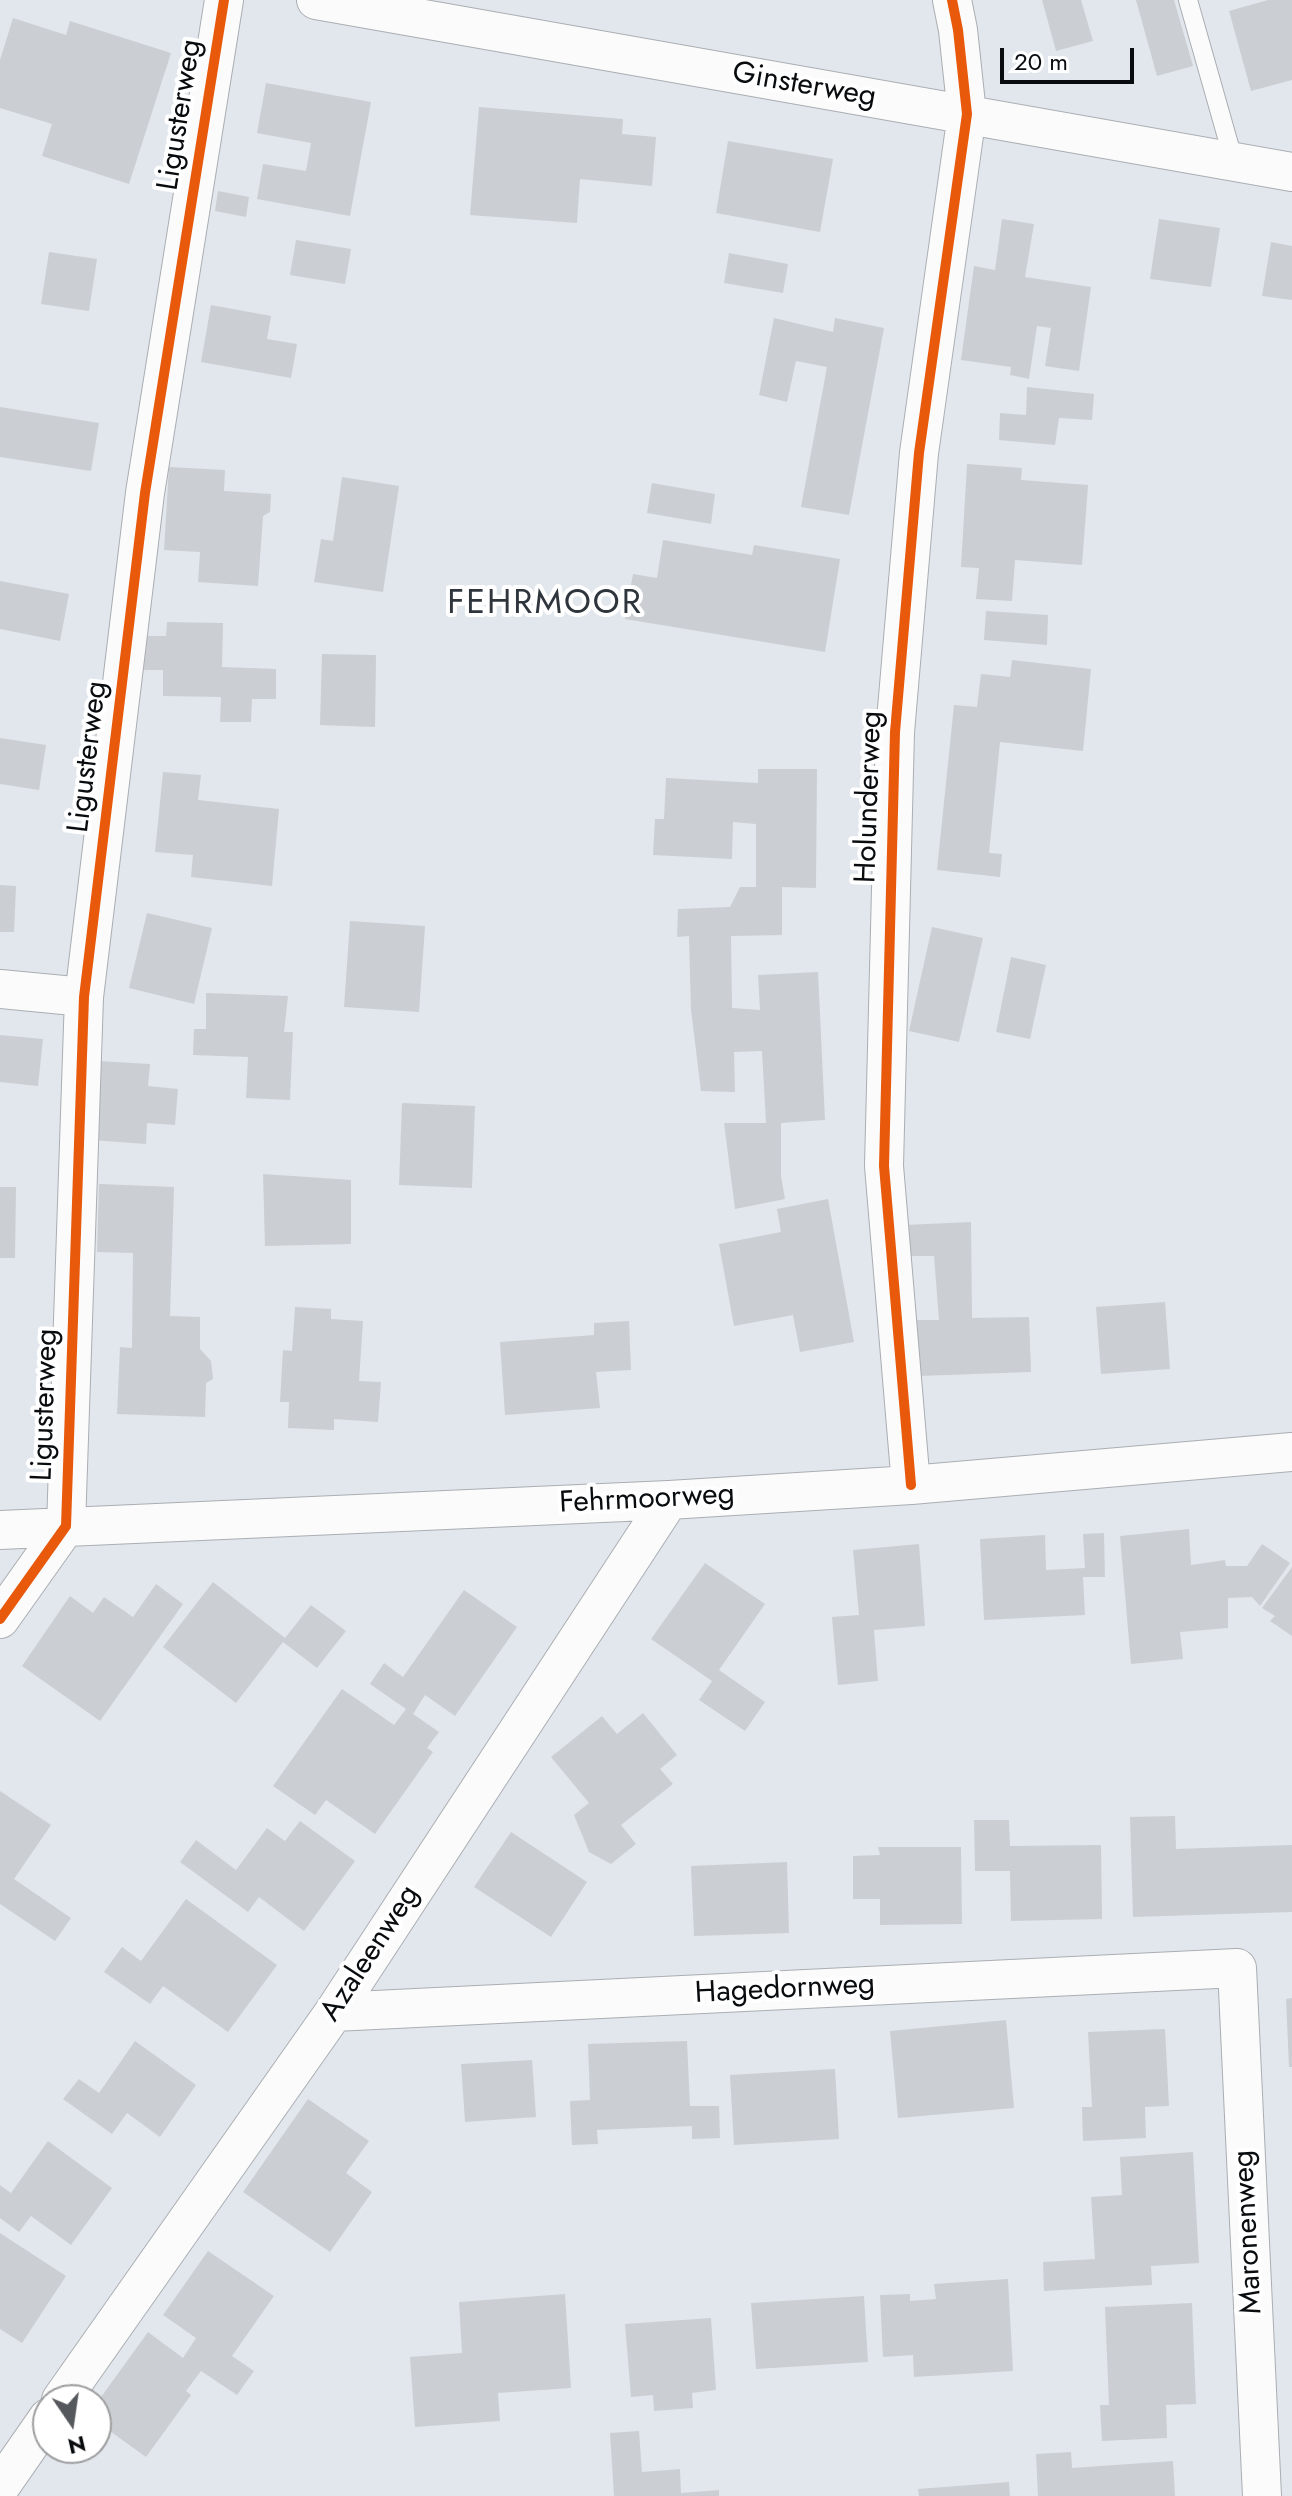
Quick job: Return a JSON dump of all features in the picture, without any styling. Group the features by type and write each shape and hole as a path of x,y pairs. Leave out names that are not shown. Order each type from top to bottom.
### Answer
{"street":[{"name":"Ligusterweg","path":"66,1526 84,997 145,493 224,0"},
{"name":"Ginsterweg","path":"316,0 1292,172"},
{"name":"Holunderweg","path":"911,1485 884,1166 895,732 919,453 967,114 952,0"},
{"path":"0,989 84,997"},
{"name":"Fehrmoorweg","path":"0,1530 669,1500 911,1485 1292,1452"},
{"name":"Azaleenweg","path":"72,2384 334,2012 669,1500"},
{"path":"0,1619 66,1526"},
{"name":"Hagedornweg","path":"334,2012 1237,1968"},
{"name":"Maronenweg","path":"1237,1968 1262,2496"},
{"path":"0,2487 32,2441"}],"lane":[{"path":"1188,0 1234,162"}],"building":[{"path":"1042,0 1081,0 1093,41 1056,51"},
{"path":"1136,0 1174,0 1193,66 1157,76"},
{"path":"1268,0 1292,0 1292,80 1251,91 1229,11"},
{"path":"13,18 66,35 70,21 171,53 129,184 42,156 52,124 0,108 0,60"},
{"path":"266,83 371,102 350,216 257,199 263,164 306,171 311,143 257,133"},
{"path":"479,107 623,119 622,134 656,137 652,186 580,179 577,223 470,215"},
{"path":"728,141 833,159 820,232 716,213"},
{"path":"218,191 249,197 246,217 215,211"},
{"path":"1002,219 1034,224 1025,277 1091,287 1079,371 1045,366 1051,328 1037,326 1029,379 1010,375 1011,367 961,360 974,266 995,270"},
{"path":"1159,219 1220,228 1211,287 1150,279"},
{"path":"296,240 351,249 345,284 290,275"},
{"path":"1271,242 1292,246 1292,300 1262,296"},
{"path":"49,252 97,259 89,311 41,304"},
{"path":"729,253 788,264 783,293 724,283"},
{"path":"211,305 271,316 267,339 297,344 291,378 201,362"},
{"path":"774,318 833,332 835,318 884,328 849,515 801,507 827,367 796,361 787,402 759,395"},
{"path":"1027,387 1094,394 1092,420 1059,418 1055,445 999,440 1000,413 1026,415"},
{"path":"0,407 99,423 91,471 0,457"},
{"path":"967,464 1022,468 1021,480 1088,485 1082,565 1015,560 1012,601 976,599 979,568 961,567"},
{"path":"169,467 225,470 224,491 271,494 270,512 263,516 258,586 198,582 200,552 164,550"},
{"path":"342,477 399,486 383,592 314,582 321,539 333,541"},
{"path":"652,483 715,494 711,524 647,513"},
{"path":"663,540 752,555 754,545 840,559 825,652 625,619 633,574 657,578"},
{"path":"0,581 69,594 60,641 0,629"},
{"path":"986,611 1048,615 1047,645 984,640"},
{"path":"167,622 223,623 222,667 276,669 276,699 252,699 251,722 220,722 221,697 163,696 163,670 144,670 145,636 166,636"},
{"path":"322,654 376,655 375,727 320,725"},
{"path":"1012,660 1091,669 1083,751 1000,742 989,853 1002,854 1000,877 937,870 954,705 977,707 981,674 1010,677"},
{"path":"0,738 46,745 39,790 0,784"},
{"path":"758,769 817,769 816,888 782,887 782,935 731,936 732,1008 760,1010 758,975 818,972 825,1120 781,1123 781,1176 785,1199 735,1209 724,1123 766,1123 762,1051 734,1052 735,1092 701,1091 691,1010 689,936 677,937 678,909 730,907 740,887 756,887 756,824 733,822 732,859 653,855 655,819 664,819 666,778 758,783"},
{"path":"163,772 201,775 198,800 279,809 272,886 191,877 193,855 155,852"},
{"path":"0,885 16,886 14,932 0,932"},
{"path":"147,913 212,928 194,1004 129,988"},
{"path":"350,921 425,926 419,1012 344,1007"},
{"path":"932,927 983,938 959,1042 909,1031"},
{"path":"1011,957 1046,965 1030,1039 996,1032"},
{"path":"206,993 288,996 284,1032 293,1032 290,1100 246,1098 248,1057 193,1055 194,1029 206,1029"},
{"path":"0,1035 43,1039 38,1086 0,1082"},
{"path":"98,1061 150,1064 148,1086 178,1089 175,1125 147,1123 146,1144 92,1140"},
{"path":"402,1103 475,1106 472,1188 399,1185"},
{"path":"263,1174 351,1180 351,1244 265,1246"},
{"path":"99,1184 174,1187 170,1316 200,1317 200,1349 211,1361 213,1379 206,1383 205,1417 117,1414 120,1347 132,1348 133,1253 97,1252"},
{"path":"0,1187 16,1187 15,1258 0,1258"},
{"path":"828,1199 854,1342 800,1352 793,1315 734,1326 719,1244 781,1232 777,1209"},
{"path":"971,1222 972,1318 1029,1317 1031,1372 919,1376 917,1320 939,1320 934,1256 906,1256 904,1225"},
{"path":"1165,1302 1170,1369 1101,1374 1096,1307"},
{"path":"295,1307 331,1309 331,1319 363,1321 359,1381 381,1382 378,1422 334,1419 334,1430 288,1428 289,1402 280,1402 283,1350 292,1351"},
{"path":"629,1321 631,1370 596,1372 600,1408 505,1415 500,1342 594,1335 594,1323"},
{"path":"1189,1529 1191,1565 1225,1560 1226,1566 1247,1566 1262,1544 1290,1563 1260,1606 1252,1597 1228,1598 1228,1628 1180,1632 1183,1659 1131,1664 1120,1536"},
{"path":"1104,1533 1105,1577 1083,1577 1085,1615 984,1620 980,1539 1045,1535 1046,1570 1085,1568 1083,1534"},
{"path":"919,1544 925,1626 874,1630 878,1681 838,1685 832,1617 859,1615 853,1550"},
{"path":"705,1563 765,1604 719,1670 765,1702 745,1731 699,1700 712,1681 651,1639"},
{"path":"1292,1567 1292,1636 1270,1621 1275,1616 1262,1608"},
{"path":"213,1582 285,1638 311,1605 346,1631 317,1668 283,1642 236,1703 163,1647"},
{"path":"156,1584 183,1604 100,1721 22,1666 70,1596 93,1613 104,1597 133,1617"},
{"path":"464,1590 517,1627 455,1716 425,1695 413,1714 439,1732 427,1748 433,1752 375,1834 326,1800 315,1815 273,1786 342,1689 394,1725 406,1709 370,1684 384,1663 403,1677"},
{"path":"643,1713 677,1755 660,1769 673,1784 621,1825 636,1844 611,1864 589,1852 574,1815 589,1803 551,1757 602,1716 617,1734"},
{"path":"0,1791 51,1825 14,1879 71,1918 55,1941 0,1904"},
{"path":"1175,1816 1176,1849 1292,1845 1292,1912 1133,1917 1130,1817"},
{"path":"974,1820 1009,1820 1010,1846 1101,1845 1102,1919 1011,1921 1010,1871 975,1871"},
{"path":"300,1821 355,1861 304,1931 259,1897 248,1912 180,1862 196,1840 236,1870 267,1828 285,1841"},
{"path":"511,1832 587,1882 551,1937 474,1887"},
{"path":"878,1847 961,1847 962,1924 880,1925 880,1899 853,1899 853,1856 880,1855"},
{"path":"787,1862 789,1933 694,1936 691,1866"},
{"path":"186,1899 277,1965 228,2032 163,1986 150,2004 104,1972 122,1947 141,1961"},
{"path":"1292,1998 1292,2067 1289,2067 1286,1999"},
{"path":"1006,2020 1014,2108 898,2118 890,2031"},
{"path":"1165,2029 1169,2106 1145,2107 1146,2138 1083,2141 1082,2107 1092,2107 1088,2032"},
{"path":"135,2041 196,2085 160,2137 127,2113 112,2134 63,2099 79,2079 99,2093"},
{"path":"687,2041 690,2106 719,2106 720,2138 692,2139 692,2126 597,2130 598,2144 572,2145 570,2101 590,2100 588,2044"},
{"path":"532,2060 536,2117 465,2122 461,2064"},
{"path":"835,2069 839,2139 734,2145 730,2075"},
{"path":"308,2099 369,2141 346,2173 372,2192 330,2252 243,2192"},
{"path":"48,2141 112,2188 71,2245 31,2216 19,2232 0,2218 0,2185 11,2193"},
{"path":"1193,2152 1199,2263 1151,2266 1152,2285 1044,2291 1043,2262 1095,2259 1091,2197 1122,2195 1120,2157"},
{"path":"0,2233 66,2276 22,2343 0,2329"},
{"path":"208,2251 274,2296 232,2356 254,2371 237,2395 201,2371 186,2391 191,2395 146,2457 112,2433 110,2384 148,2332 183,2358 196,2338 163,2315"},
{"path":"1008,2279 1013,2371 914,2377 913,2355 883,2357 880,2295 910,2294 910,2301 936,2299 934,2284"},
{"path":"565,2294 571,2388 498,2393 500,2421 415,2427 410,2357 462,2353 459,2302"},
{"path":"864,2296 868,2362 756,2369 751,2303"},
{"path":"1192,2303 1196,2404 1166,2405 1167,2438 1102,2441 1100,2405 1109,2405 1105,2307"},
{"path":"711,2318 716,2390 692,2393 693,2408 654,2411 653,2395 631,2397 625,2324"},
{"path":"639,2431 642,2472 680,2469 681,2493 719,2490 719,2496 614,2496 610,2433"},
{"path":"1071,2452 1072,2468 1173,2461 1175,2496 1038,2496 1036,2454"},
{"path":"1009,2482 1010,2496 919,2496 918,2489"}],"cycle path":[{"path":"0,1619 66,1526 84,997 145,493 224,0"},
{"path":"911,1485 884,1166 895,732 919,453 967,114 952,0"}],"district":[{"name":"FEHRMOOR","path":"545,605"}]}
